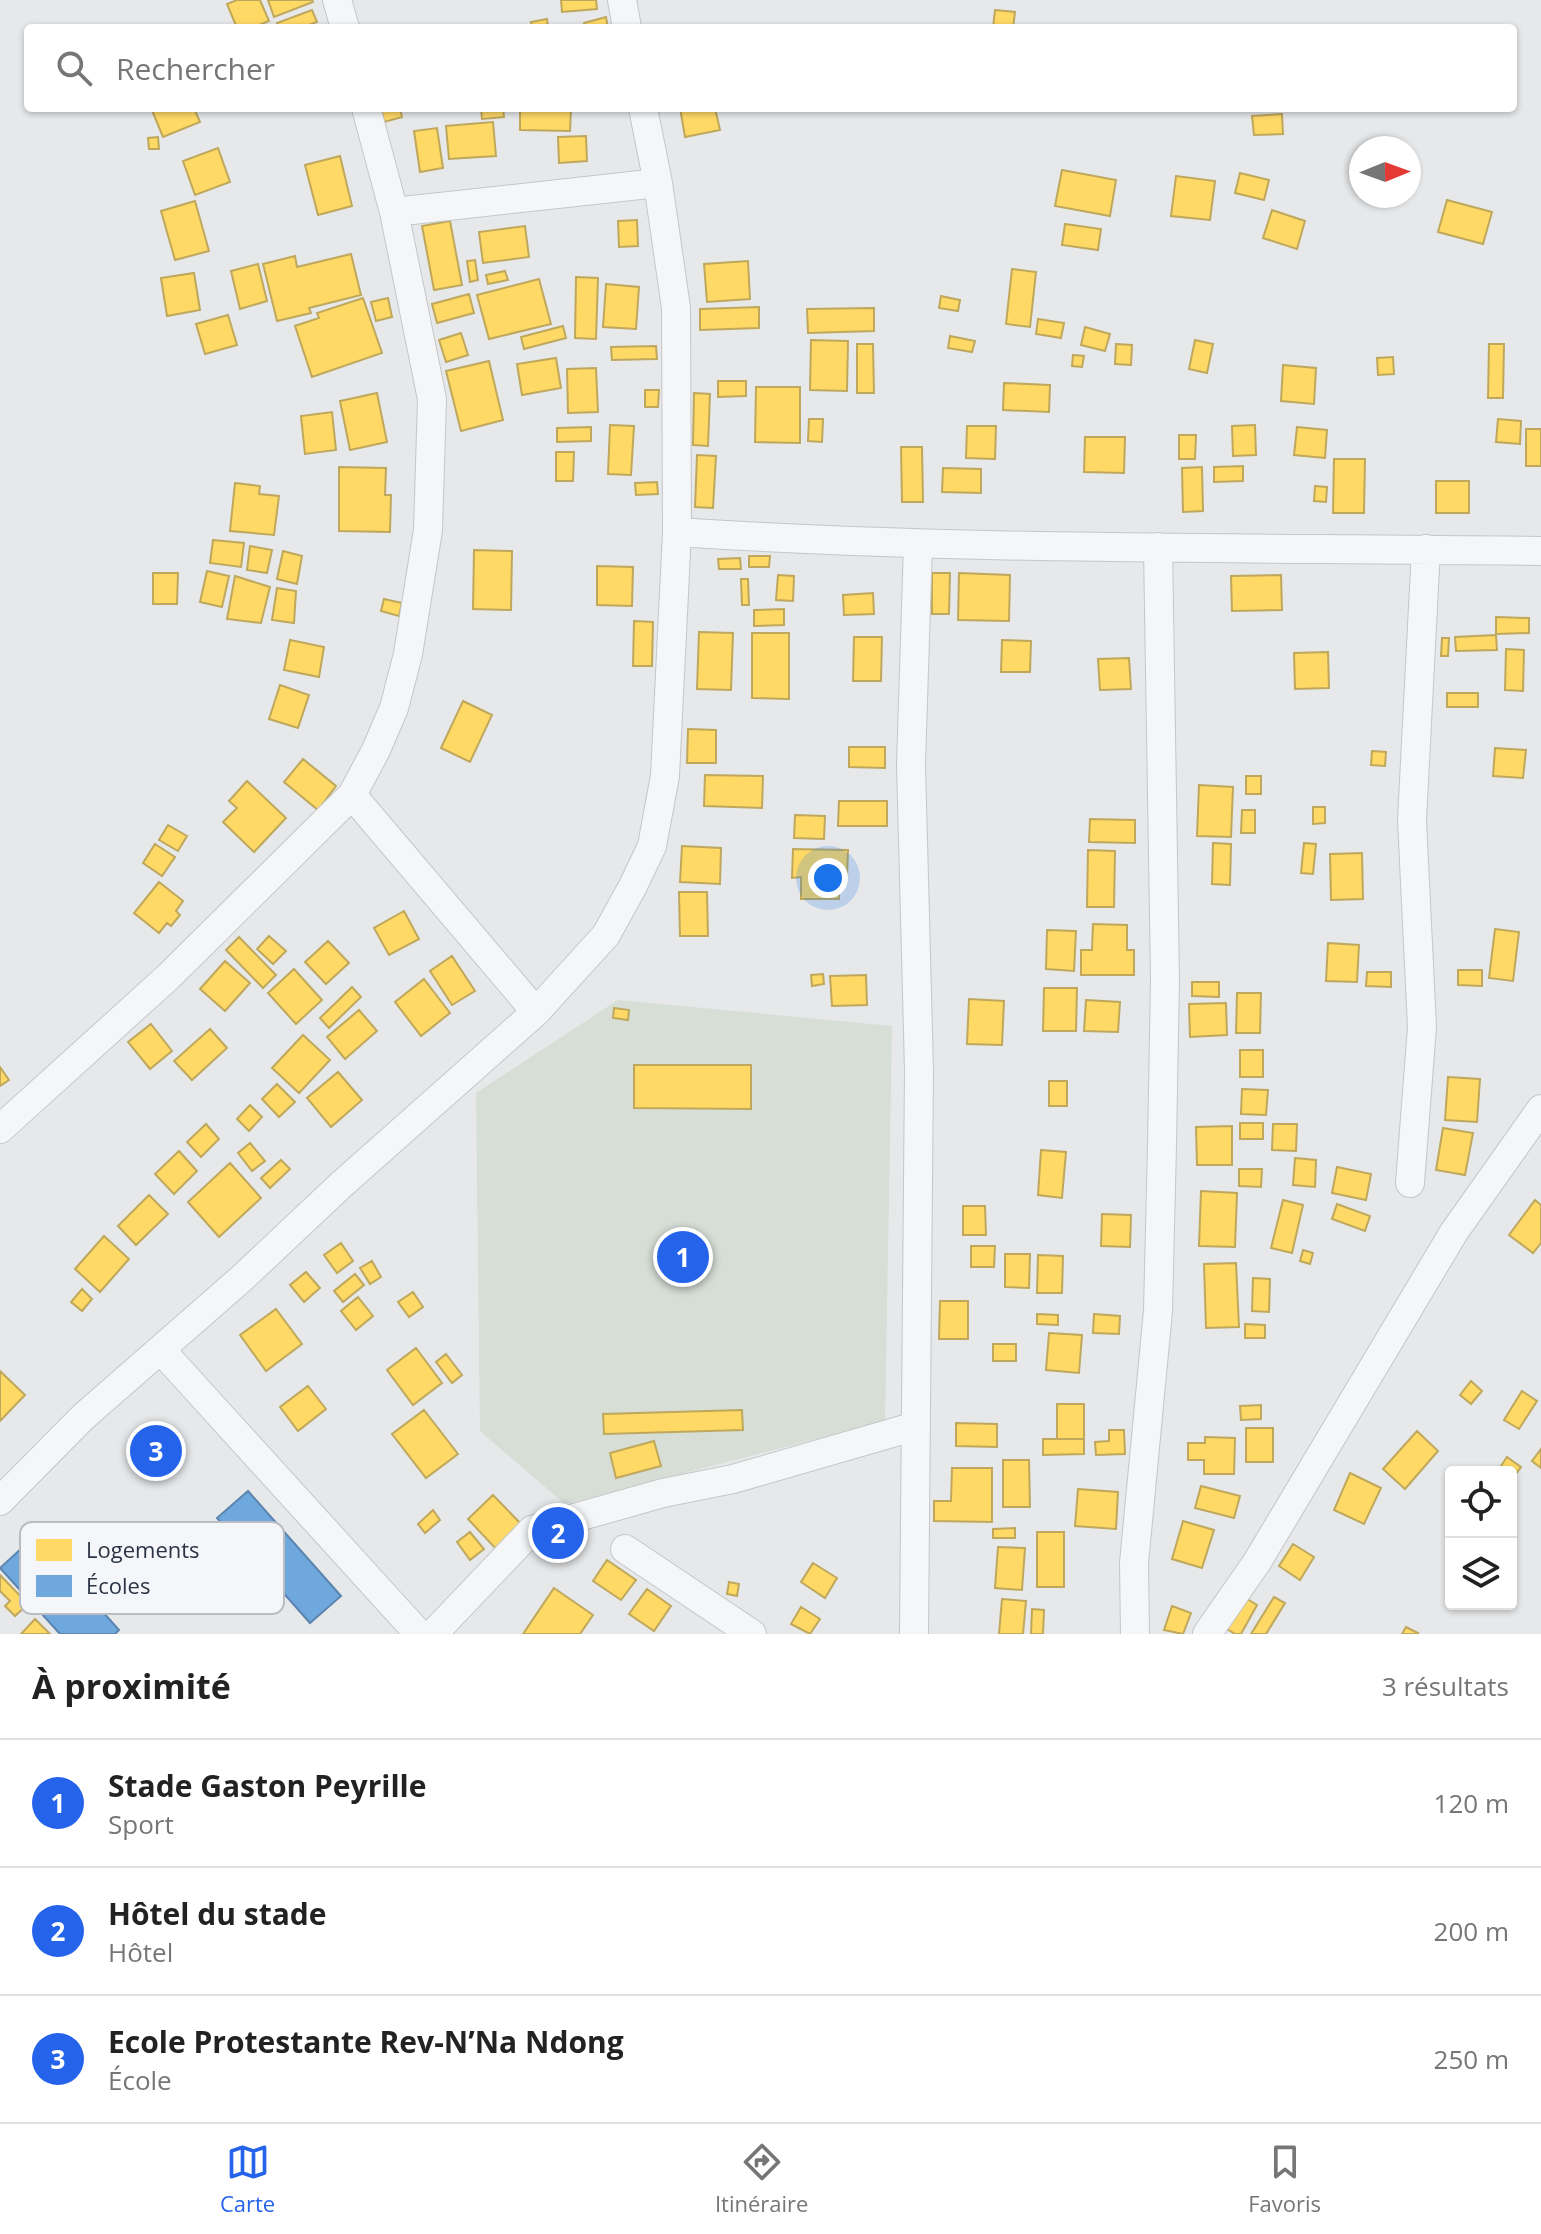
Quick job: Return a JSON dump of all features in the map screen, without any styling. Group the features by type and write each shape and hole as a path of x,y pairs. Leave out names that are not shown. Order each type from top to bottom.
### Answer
{"street":[{"path":"337,0 344,24"},
{"path":"622,0 626,24"},
{"path":"0,1129 168,977 352,795 394,708 408,654 428,530 432,399 394,212 367,112"},
{"path":"0,1501 83,1417 241,1279 342,1184 536,1012 606,935 652,846 665,776 677,532 676,308 658,183 644,112"},
{"path":"394,212 658,183"},
{"path":"677,532 918,544 1541,551"},
{"path":"914,1634 919,1070 911,764 918,544"},
{"path":"1135,1634 1134,1563 1158,1311 1162,1130 1165,979 1158,547"},
{"path":"1410,1183 1422,1027 1412,820 1426,549"},
{"path":"352,795 536,1012"},
{"path":"1207,1634 1257,1562 1454,1232 1541,1109"},
{"path":"161,1350 419,1634"},
{"path":"433,1634 532,1530 663,1493 733,1479 916,1426"},
{"path":"625,1549 752,1634"}],"shaded area":[{"path":"618,1000 892,1026 885,1421 565,1504 480,1431 476,1093"}],"building: Logements":[{"path":"237,0 260,0 269,21 235,24 227,4"},
{"path":"268,0 312,0 313,2 274,17"},
{"path":"561,0 596,0 597,9 562,12"},
{"path":"312,10 317,22 312,24 277,23"},
{"path":"995,10 1015,12 1014,24 993,24"},
{"path":"606,17 607,24 584,24"},
{"path":"547,19 548,24 531,24"},
{"path":"153,112 196,112 200,122 163,137"},
{"path":"382,112 401,112 402,117 384,122"},
{"path":"481,112 503,112 504,117 482,119"},
{"path":"520,112 571,112 570,131 520,130"},
{"path":"681,112 716,112 720,130 685,137"},
{"path":"1282,114 1283,134 1254,135 1252,116"},
{"path":"493,122 496,156 449,159 446,126"},
{"path":"437,128 443,168 420,172 414,131"},
{"path":"586,136 587,161 559,163 558,137"},
{"path":"158,137 159,149 149,149 148,138"},
{"path":"218,148 230,182 195,195 183,161"},
{"path":"340,156 352,206 318,215 305,165"},
{"path":"1062,170 1116,180 1110,216 1055,206"},
{"path":"1240,173 1269,180 1264,200 1235,193"},
{"path":"1176,176 1215,181 1210,220 1171,216"},
{"path":"1447,200 1492,212 1483,244 1438,232"},
{"path":"195,201 209,251 175,260 161,211"},
{"path":"1272,210 1305,221 1297,249 1263,238"},
{"path":"637,220 638,246 619,247 618,221"},
{"path":"450,221 462,285 434,290 422,226"},
{"path":"1065,224 1101,229 1098,250 1062,245"},
{"path":"525,226 529,257 483,263 479,232"},
{"path":"351,254 361,295 309,308 311,313 277,321 263,264 295,256 297,267"},
{"path":"475,260 478,280 470,282 467,261"},
{"path":"748,261 750,299 707,302 704,264"},
{"path":"258,264 267,301 240,309 231,271"},
{"path":"1012,269 1036,272 1030,327 1006,324"},
{"path":"505,271 508,280 488,284 486,275"},
{"path":"194,273 200,310 167,316 161,278"},
{"path":"576,277 598,278 596,339 575,338"},
{"path":"539,279 551,324 489,339 477,295"},
{"path":"606,284 639,287 636,329 603,327"},
{"path":"469,294 474,313 437,323 432,304"},
{"path":"941,296 960,300 958,311 939,308"},
{"path":"363,298 382,353 312,377 295,326 319,318 317,313"},
{"path":"388,298 392,317 376,321 371,302"},
{"path":"759,307 759,328 700,330 700,309"},
{"path":"874,308 874,331 808,333 807,309"},
{"path":"228,315 237,345 205,354 196,324"},
{"path":"1038,319 1064,323 1061,338 1036,334"},
{"path":"563,326 566,338 524,349 521,337"},
{"path":"1085,327 1110,334 1105,351 1081,345"},
{"path":"461,333 468,355 446,362 439,340"},
{"path":"950,336 975,341 972,352 948,348"},
{"path":"811,340 848,341 847,391 810,390"},
{"path":"1195,340 1213,344 1207,373 1189,369"},
{"path":"857,344 873,344 874,393 857,393"},
{"path":"1116,344 1132,345 1131,365 1115,364"},
{"path":"1489,344 1504,344 1503,398 1488,398"},
{"path":"656,346 657,359 612,360 611,347"},
{"path":"1073,355 1084,356 1082,367 1072,366"},
{"path":"1393,357 1394,374 1378,375 1377,358"},
{"path":"556,358 561,388 522,395 517,364"},
{"path":"489,361 503,420 461,431 446,371"},
{"path":"1283,365 1316,368 1314,404 1281,401"},
{"path":"596,368 598,412 568,413 567,369"},
{"path":"718,381 746,381 746,396 718,397"},
{"path":"1004,383 1050,385 1049,412 1003,410"},
{"path":"756,387 800,387 800,443 755,442"},
{"path":"645,390 659,390 658,407 645,407"},
{"path":"377,393 387,442 350,450 340,401"},
{"path":"694,393 710,394 708,446 693,445"},
{"path":"332,412 336,450 305,454 301,416"},
{"path":"809,419 823,419 822,442 808,441"},
{"path":"1498,419 1521,421 1520,444 1496,442"},
{"path":"610,425 634,426 631,475 608,474"},
{"path":"1255,425 1256,455 1233,456 1232,426"},
{"path":"967,426 996,426 995,459 966,458"},
{"path":"591,427 591,441 557,442 557,428"},
{"path":"1297,427 1327,430 1325,458 1294,455"},
{"path":"1526,429 1541,429 1541,466 1526,466"},
{"path":"1179,435 1196,435 1195,459 1179,459"},
{"path":"1085,437 1125,437 1124,473 1084,472"},
{"path":"901,447 922,447 923,502 902,502"},
{"path":"556,452 574,452 573,481 556,481"},
{"path":"697,455 716,456 713,508 695,507"},
{"path":"1334,459 1365,459 1364,513 1333,513"},
{"path":"1243,466 1243,481 1214,482 1214,467"},
{"path":"339,467 386,468 385,495 391,495 390,532 339,531"},
{"path":"1202,467 1203,511 1183,512 1182,468"},
{"path":"943,468 981,469 981,493 942,492"},
{"path":"1436,481 1469,481 1469,513 1436,513"},
{"path":"657,482 658,494 636,495 635,483"},
{"path":"235,483 260,486 259,494 279,496 274,535 230,531"},
{"path":"1315,486 1327,487 1326,502 1314,501"},
{"path":"213,540 244,543 241,567 210,563"},
{"path":"250,546 272,550 267,573 247,570"},
{"path":"474,550 512,551 511,610 473,609"},
{"path":"283,551 302,556 297,584 277,579"},
{"path":"749,556 770,556 769,567 749,567"},
{"path":"740,558 741,569 719,569 718,559"},
{"path":"597,566 633,567 632,606 597,605"},
{"path":"207,571 229,576 222,607 200,602"},
{"path":"153,573 178,573 177,604 153,604"},
{"path":"932,573 950,573 949,614 932,614"},
{"path":"959,573 1010,575 1009,621 958,620"},
{"path":"778,575 794,576 793,601 776,600"},
{"path":"1281,575 1282,610 1232,611 1231,576"},
{"path":"235,576 270,587 261,623 227,619"},
{"path":"741,579 748,579 749,605 742,605"},
{"path":"277,588 296,591 294,623 272,620"},
{"path":"873,593 874,614 844,615 843,595"},
{"path":"384,599 402,603 399,616 381,611"},
{"path":"784,609 784,625 754,626 754,610"},
{"path":"1496,617 1529,618 1529,633 1496,634"},
{"path":"634,621 653,622 652,666 633,666"},
{"path":"699,632 733,633 731,690 697,689"},
{"path":"752,633 789,633 789,699 752,698"},
{"path":"1496,635 1497,650 1456,651 1455,637"},
{"path":"854,637 882,637 881,681 853,681"},
{"path":"1442,638 1449,638 1448,656 1441,656"},
{"path":"290,640 324,647 319,677 284,670"},
{"path":"1002,640 1031,641 1030,672 1001,672"},
{"path":"1506,649 1524,650 1523,691 1505,690"},
{"path":"1328,652 1329,688 1295,689 1294,653"},
{"path":"1129,658 1131,689 1100,690 1098,659"},
{"path":"280,685 309,695 298,728 269,719"},
{"path":"1447,693 1478,693 1478,707 1447,707"},
{"path":"463,701 492,715 470,762 441,748"},
{"path":"688,729 716,730 716,763 687,763"},
{"path":"849,747 885,747 885,768 849,767"},
{"path":"1495,748 1526,750 1523,778 1493,776"},
{"path":"1372,751 1386,752 1385,766 1371,765"},
{"path":"303,759 336,786 318,810 284,782"},
{"path":"705,775 763,776 762,808 704,806"},
{"path":"1246,776 1261,776 1261,794 1246,794"},
{"path":"247,781 286,818 254,852 223,822 237,808 229,801"},
{"path":"1199,785 1233,787 1231,837 1197,836"},
{"path":"839,801 887,801 887,826 838,826"},
{"path":"1313,807 1325,807 1325,823 1313,824"},
{"path":"1242,810 1255,810 1255,833 1241,833"},
{"path":"795,815 825,816 824,839 794,838"},
{"path":"1090,819 1135,820 1135,843 1089,842"},
{"path":"168,825 187,836 178,851 159,840"},
{"path":"1213,843 1231,844 1230,885 1212,884"},
{"path":"1304,843 1316,844 1313,874 1301,873"},
{"path":"155,844 175,857 162,876 143,863"},
{"path":"682,846 721,848 720,884 680,882"},
{"path":"793,849 848,850 847,878 839,878 839,899 801,899 801,877 792,878"},
{"path":"1088,850 1115,851 1114,907 1087,907"},
{"path":"1362,853 1363,899 1331,900 1330,854"},
{"path":"159,882 183,901 176,911 180,915 171,926 167,923 159,933 134,913"},
{"path":"679,892 707,892 708,936 680,936"},
{"path":"404,911 419,939 389,955 374,928"},
{"path":"1093,924 1127,925 1127,950 1134,950 1134,975 1081,975 1081,950 1092,950"},
{"path":"1495,929 1519,932 1513,981 1489,978"},
{"path":"1047,930 1076,931 1074,971 1046,969"},
{"path":"269,936 286,951 273,964 257,949"},
{"path":"239,937 276,975 263,988 226,950"},
{"path":"328,941 349,963 326,984 305,962"},
{"path":"1328,943 1359,945 1357,982 1326,981"},
{"path":"452,956 475,991 452,1005 430,971"},
{"path":"225,961 250,983 225,1011 200,989"},
{"path":"294,969 322,1000 296,1024 268,993"},
{"path":"1458,970 1482,970 1482,986 1458,985"},
{"path":"1367,972 1391,972 1391,987 1366,986"},
{"path":"823,974 824,984 812,986 811,975"},
{"path":"866,975 867,1005 832,1006 830,976"},
{"path":"424,979 450,1013 421,1036 395,1002"},
{"path":"1192,982 1219,982 1219,997 1192,996"},
{"path":"352,987 361,997 329,1028 320,1018"},
{"path":"1044,988 1077,988 1076,1031 1043,1031"},
{"path":"1237,993 1261,993 1260,1033 1236,1033"},
{"path":"969,999 1004,1001 1002,1045 967,1044"},
{"path":"1086,1000 1120,1002 1118,1032 1084,1031"},
{"path":"1226,1003 1227,1035 1190,1037 1189,1004"},
{"path":"614,1008 629,1010 628,1020 613,1018"},
{"path":"359,1010 377,1031 345,1059 327,1037"},
{"path":"151,1024 172,1051 150,1069 128,1042"},
{"path":"210,1029 227,1048 192,1080 174,1061"},
{"path":"303,1035 330,1060 299,1093 272,1068"},
{"path":"1240,1050 1263,1050 1263,1077 1240,1077"},
{"path":"634,1065 751,1065 751,1109 634,1108"},
{"path":"0,1067 9,1080 0,1086"},
{"path":"338,1072 362,1100 331,1127 307,1098"},
{"path":"1448,1077 1480,1079 1477,1122 1445,1120"},
{"path":"1049,1081 1067,1081 1067,1106 1049,1106"},
{"path":"277,1084 295,1102 279,1117 262,1099"},
{"path":"1242,1089 1268,1090 1266,1115 1241,1114"},
{"path":"250,1105 262,1117 249,1131 237,1119"},
{"path":"1240,1123 1263,1123 1263,1139 1240,1139"},
{"path":"206,1124 219,1139 201,1157 187,1142"},
{"path":"1273,1124 1297,1124 1296,1151 1272,1150"},
{"path":"1232,1126 1232,1165 1197,1165 1196,1127"},
{"path":"1443,1128 1473,1133 1465,1175 1436,1170"},
{"path":"250,1143 265,1161 252,1171 238,1153"},
{"path":"1041,1150 1066,1152 1062,1198 1038,1195"},
{"path":"179,1151 197,1171 174,1194 155,1174"},
{"path":"1295,1158 1316,1160 1315,1187 1293,1185"},
{"path":"281,1160 290,1169 270,1188 261,1178"},
{"path":"230,1163 261,1198 219,1237 188,1202"},
{"path":"1337,1167 1371,1174 1366,1200 1332,1193"},
{"path":"1239,1169 1262,1169 1261,1187 1239,1186"},
{"path":"1201,1191 1237,1193 1235,1247 1199,1246"},
{"path":"149,1195 168,1214 136,1245 118,1226"},
{"path":"1283,1200 1303,1205 1292,1253 1271,1248"},
{"path":"1535,1200 1541,1205 1541,1243 1533,1253 1509,1235"},
{"path":"1337,1204 1370,1216 1365,1231 1332,1219"},
{"path":"963,1206 985,1206 986,1235 963,1235"},
{"path":"1102,1214 1131,1215 1130,1247 1101,1246"},
{"path":"104,1236 129,1259 100,1292 75,1269"},
{"path":"341,1243 353,1261 337,1273 324,1255"},
{"path":"971,1246 995,1246 994,1267 971,1267"},
{"path":"1303,1250 1313,1253 1310,1264 1300,1261"},
{"path":"1005,1254 1030,1254 1029,1288 1005,1287"},
{"path":"1038,1255 1063,1256 1062,1293 1037,1293"},
{"path":"372,1261 381,1277 370,1284 360,1268"},
{"path":"1236,1263 1239,1327 1206,1328 1204,1264"},
{"path":"306,1272 320,1288 304,1302 290,1285"},
{"path":"355,1274 364,1285 343,1302 334,1291"},
{"path":"1253,1278 1270,1279 1269,1312 1252,1311"},
{"path":"82,1289 92,1299 82,1311 71,1302"},
{"path":"413,1292 423,1307 409,1317 398,1302"},
{"path":"358,1297 373,1316 356,1330 341,1311"},
{"path":"940,1301 968,1301 968,1339 939,1339"},
{"path":"276,1309 302,1344 266,1371 240,1335"},
{"path":"1037,1314 1058,1315 1058,1325 1037,1324"},
{"path":"1094,1314 1120,1316 1119,1334 1093,1333"},
{"path":"1245,1324 1265,1325 1265,1338 1245,1338"},
{"path":"1049,1333 1082,1335 1079,1373 1046,1370"},
{"path":"993,1344 1016,1344 1016,1361 993,1361"},
{"path":"416,1348 442,1383 413,1405 387,1370"},
{"path":"446,1354 462,1375 452,1383 436,1362"},
{"path":"0,1371 25,1395 0,1421"},
{"path":"1471,1381 1482,1391 1471,1404 1460,1395"},
{"path":"308,1386 326,1409 298,1431 280,1407"},
{"path":"1522,1391 1537,1401 1519,1429 1504,1420"},
{"path":"1057,1404 1084,1404 1084,1439 1057,1439"},
{"path":"1261,1405 1261,1419 1241,1420 1240,1406"},
{"path":"424,1410 458,1454 426,1478 392,1434"},
{"path":"742,1410 743,1430 604,1434 603,1414"},
{"path":"956,1423 997,1424 997,1447 956,1446"},
{"path":"1246,1428 1273,1428 1273,1462 1246,1462"},
{"path":"1109,1430 1124,1430 1125,1454 1096,1455 1095,1442 1109,1441"},
{"path":"1417,1431 1438,1451 1405,1489 1383,1469"},
{"path":"1205,1437 1235,1438 1234,1474 1204,1474 1204,1460 1188,1460 1188,1443 1205,1443"},
{"path":"1043,1439 1084,1439 1084,1454 1043,1455"},
{"path":"654,1441 661,1466 616,1478 610,1453"},
{"path":"1541,1449 1541,1468 1532,1461"},
{"path":"1507,1457 1521,1467 1517,1472 1517,1466 1501,1466"},
{"path":"1003,1460 1029,1460 1030,1507 1003,1507"},
{"path":"952,1468 992,1468 992,1522 934,1521 934,1501 951,1501"},
{"path":"1350,1473 1381,1488 1364,1524 1334,1510"},
{"path":"1201,1486 1240,1496 1234,1518 1195,1508"},
{"path":"1078,1489 1118,1492 1116,1529 1075,1526"},
{"path":"493,1495 523,1526 498,1551 468,1519"},
{"path":"433,1510 440,1520 425,1533 418,1524"},
{"path":"1183,1521 1214,1530 1202,1568 1172,1559"},
{"path":"1015,1528 1015,1538 993,1538 993,1529"},
{"path":"470,1532 484,1549 470,1560 457,1542"},
{"path":"1037,1532 1064,1532 1064,1587 1037,1587"},
{"path":"1293,1544 1314,1557 1300,1580 1279,1566"},
{"path":"998,1547 1025,1548 1022,1590 995,1588"},
{"path":"607,1560 636,1580 621,1600 593,1581"},
{"path":"813,1563 837,1578 825,1598 801,1582"},
{"path":"0,1575 20,1596 20,1611 15,1616 5,1606 10,1601 0,1591"},
{"path":"729,1582 739,1584 737,1596 727,1594"},
{"path":"554,1588 593,1615 580,1634 523,1634"},
{"path":"647,1589 671,1606 654,1631 629,1614"},
{"path":"1244,1597 1257,1605 1241,1634 1235,1634 1227,1629"},
{"path":"1274,1597 1285,1603 1266,1634 1251,1634"},
{"path":"1002,1599 1026,1601 1023,1634 999,1634"},
{"path":"1172,1606 1191,1613 1183,1634 1164,1630"},
{"path":"801,1607 820,1619 810,1634 791,1624"},
{"path":"1032,1609 1044,1610 1043,1634 1031,1634"},
{"path":"35,1619 50,1634 21,1634"},
{"path":"1406,1627 1418,1633 1402,1634"}],"building: Écoles":[{"path":"248,1491 275,1522 221,1522 217,1518"},
{"path":"284,1532 341,1596 310,1623 284,1594"},
{"path":"20,1550 20,1590 0,1568"},
{"path":"42,1614 105,1614 119,1630 115,1634 60,1634"}],"place":[{"name":"Stade Gaston Peyrille","path":"683,1257"},
{"name":"Ecole Protestante Rev-N’Na Ndong","path":"156,1451"},
{"name":"Hôtel du stade","path":"558,1533"}]}
